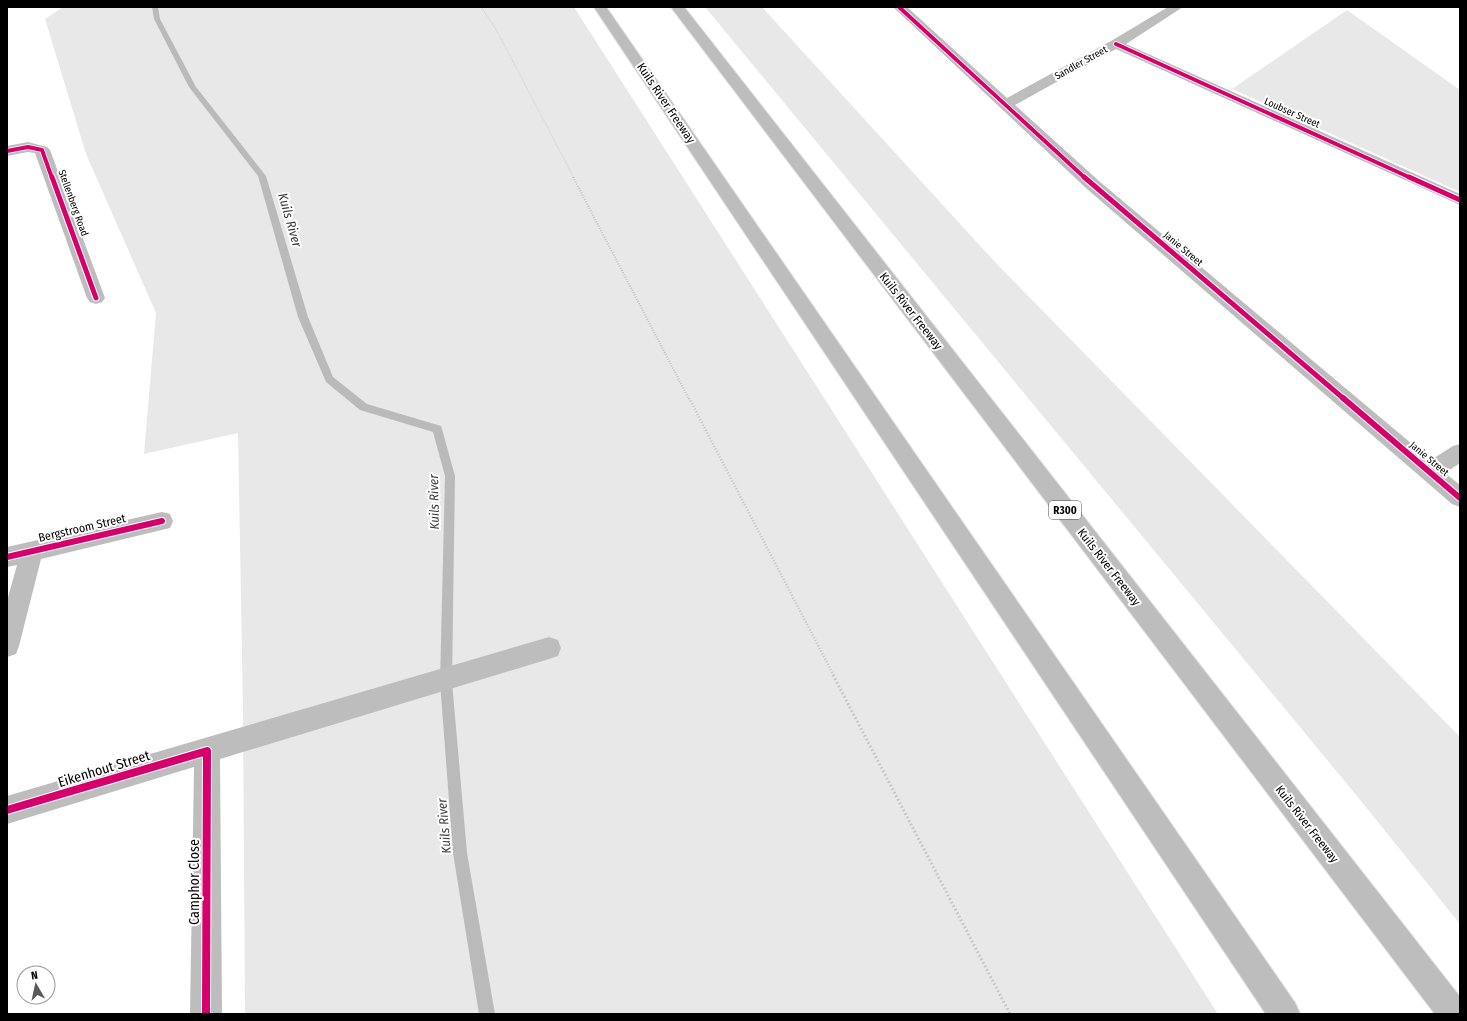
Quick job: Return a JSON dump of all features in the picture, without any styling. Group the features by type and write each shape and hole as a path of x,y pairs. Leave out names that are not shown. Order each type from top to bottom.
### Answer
{"main road":[{"name":"Kuils River Freeway","path":"600,7 1284,1014"},
{"name":"Kuils River Freeway","path":"677,7 1454,1014"},
{"name":"Janie Street","path":"899,7 1093,185 1460,498"},
{"name":"Sandler Street","path":"1005,105 1116,44 1177,7"},
{"name":"Loubser Street","path":"1116,44 1460,200"},
{"name":"Stellenberg Road","path":"7,152 28,147 42,150 96,298"},
{"path":"1430,472 1460,452"},
{"name":"Bergstroom Street","path":"7,557 162,520"},
{"name":"Bergstroom Street","path":"7,646 32,550"},
{"name":"Eikenhout Street","path":"7,810 549,648"},
{"name":"Camphor Close","path":"206,1014 207,751"}],"path":[{"path":"481,7 497,30 585,203 649,320 1010,1014"}],"shaded area":[{"path":"63,7 574,7 1218,1014 245,1014 243,712 238,433 144,454 156,313 86,154 45,19"},
{"path":"705,7 762,7 994,261 1460,737 1460,924 1361,801"},
{"path":"1347,10 1460,90 1460,192 1232,89"}],"waterway":[{"name":"Kuils River","path":"155,7 157,19 193,87 224,129 262,176 303,317 329,379 364,407 437,429 450,476 446,682 460,853 487,1014"}],"cycle path":[{"path":"899,7 1093,185 1460,498"},
{"path":"1116,44 1460,200"},
{"path":"7,151 28,147 42,150 96,298"},
{"path":"7,557 162,521"},
{"path":"7,810 207,751 206,1014"}]}
